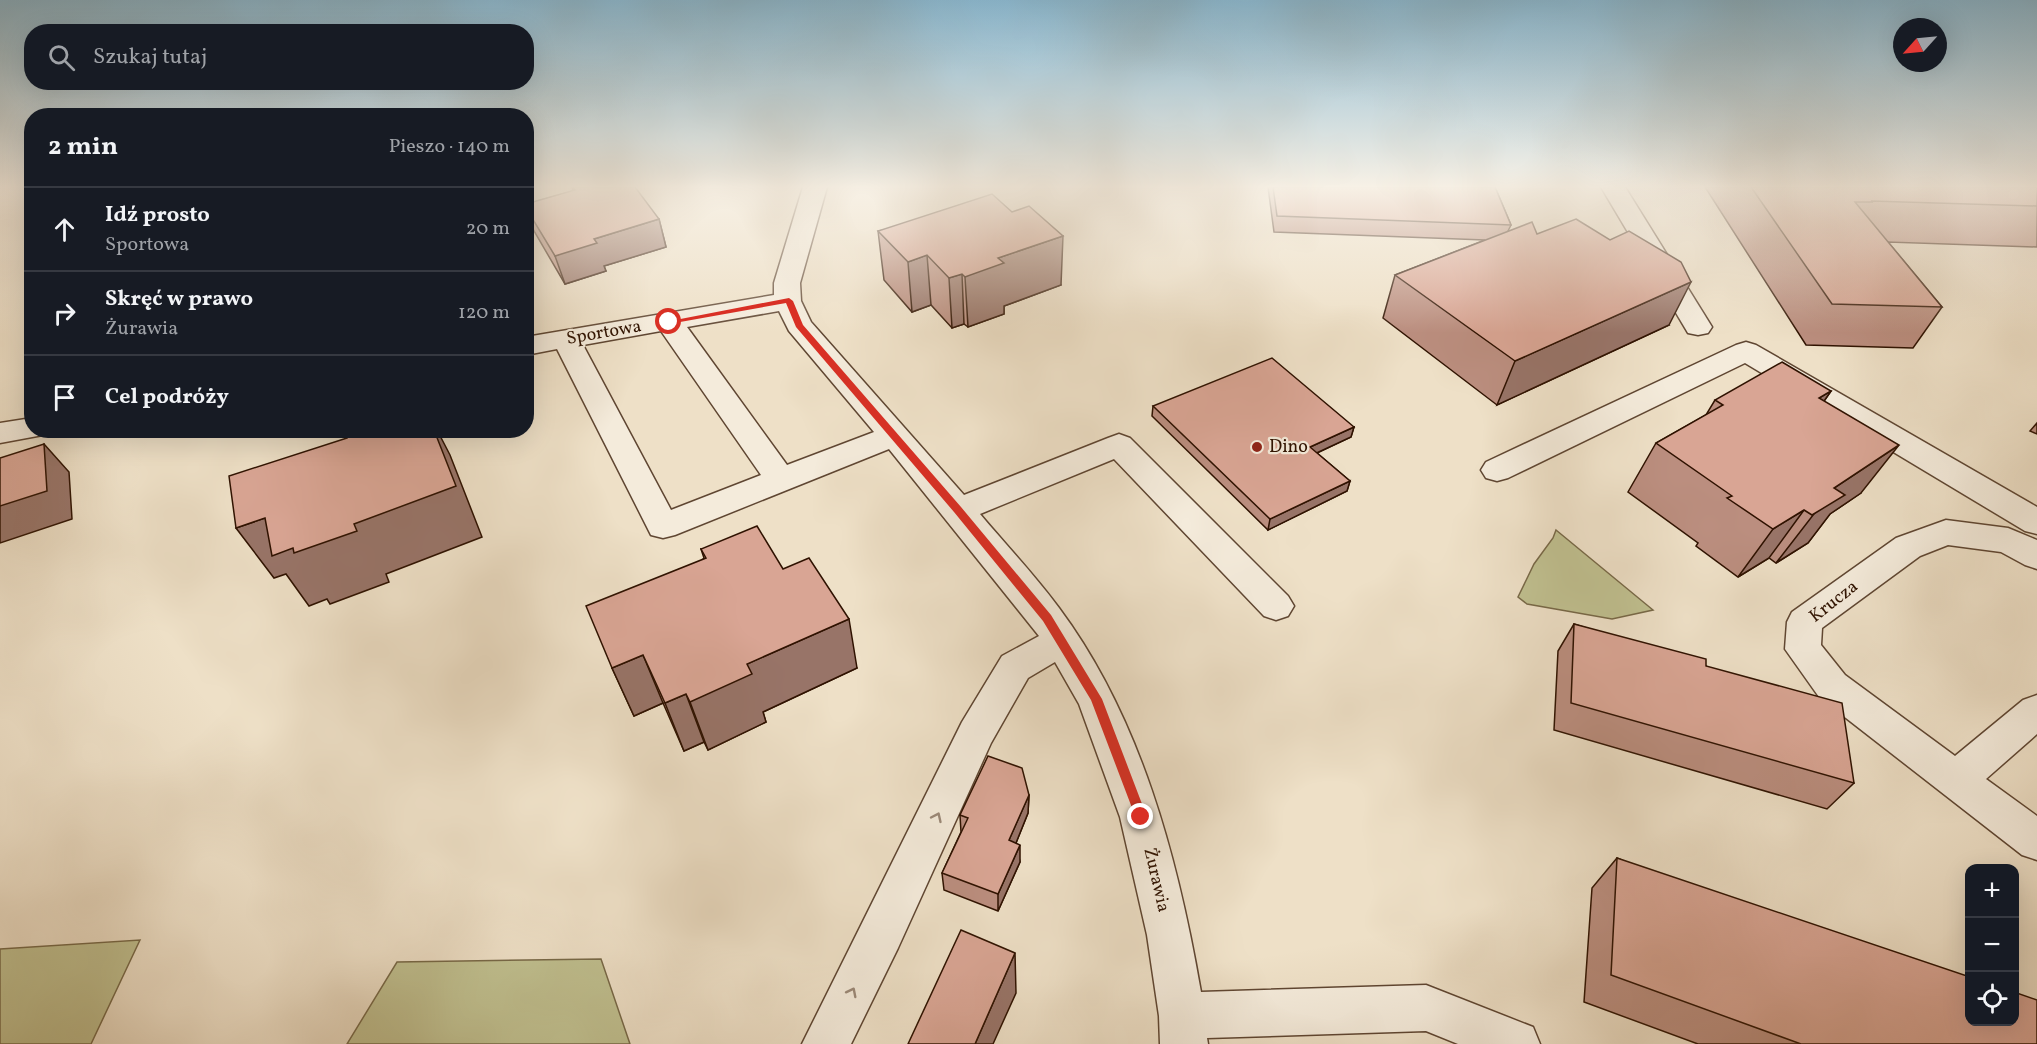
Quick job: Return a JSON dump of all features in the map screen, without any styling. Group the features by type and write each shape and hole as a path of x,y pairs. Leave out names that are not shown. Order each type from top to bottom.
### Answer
{"street":[{"name":"Żurawia","path":"801,236 788,283 789,301 799,326 958,510 1047,618 1096,699 1141,817 1169,935 1183,1030"},
{"path":"1643,236 1698,327"},
{"name":"Sportowa","path":"534,345 789,301"},
{"path":"669,322 781,480"},
{"path":"566,339 663,526 893,436"},
{"path":"1497,471 1746,351 2037,522"},
{"path":"0,433 24,429"},
{"path":"958,510 1119,445 1276,606"},
{"name":"Krucza","path":"2037,556 2008,540 1946,532 1908,547 1805,622 1803,649 1832,686 1955,782 2037,841"},
{"path":"826,1044 882,933 976,734 1015,667 1061,641"},
{"path":"1955,782 2037,711"},
{"path":"1183,1030 1426,1008 1516,1044"}],"green space":[{"path":"1556,530 1653,610 1612,619 1527,604 1518,597 1534,564 1553,538"},
{"path":"140,940 91,1044 0,1044 0,949"},
{"path":"601,959 630,1044 347,1044 397,962"}],"building":[{"path":"543,236 605,236 594,239 597,243 555,256"},
{"path":"883,236 1063,236 998,258 1004,263 965,277 962,274 949,278 927,255 908,262"},
{"path":"1497,236 1603,236 1610,240 1619,236 1637,236 1681,262 1691,282 1515,361 1395,275"},
{"path":"1785,236 1883,236 1942,307 1832,304"},
{"name":"Dino","path":"1272,358 1354,427 1310,447 1350,481 1270,519 1153,406"},
{"path":"1782,362 1831,391 1819,398 1899,445 1834,488 1845,495 1812,515 1804,510 1773,529 1727,498 1732,496 1656,443 1723,405 1715,400"},
{"path":"347,438 437,438 456,486 354,524 357,531 294,553 293,548 272,556 265,518 236,528 229,476"},
{"path":"44,444 47,491 0,506 0,458"},
{"path":"757,526 783,569 809,558 849,619 747,664 752,674 690,702 686,694 665,703 643,655 612,668 586,606 706,558 701,549"},
{"path":"1574,624 1706,659 1706,666 1842,703 1854,783 1571,703"},
{"path":"988,756 1022,768 1029,795 1009,840 1020,845 998,894 942,873 968,818 960,815"},
{"path":"1617,858 1965,975 1965,1026 2019,1026 2019,994 2037,1000 2037,1044 1801,1044 1611,975"},
{"path":"961,930 1015,953 975,1044 908,1044"}],"place":[{"name":"Dino","path":"1257,447"}],"route":[{"path":"669,322 789,301 799,326 958,510 1047,618 1096,699 1141,817"}]}
